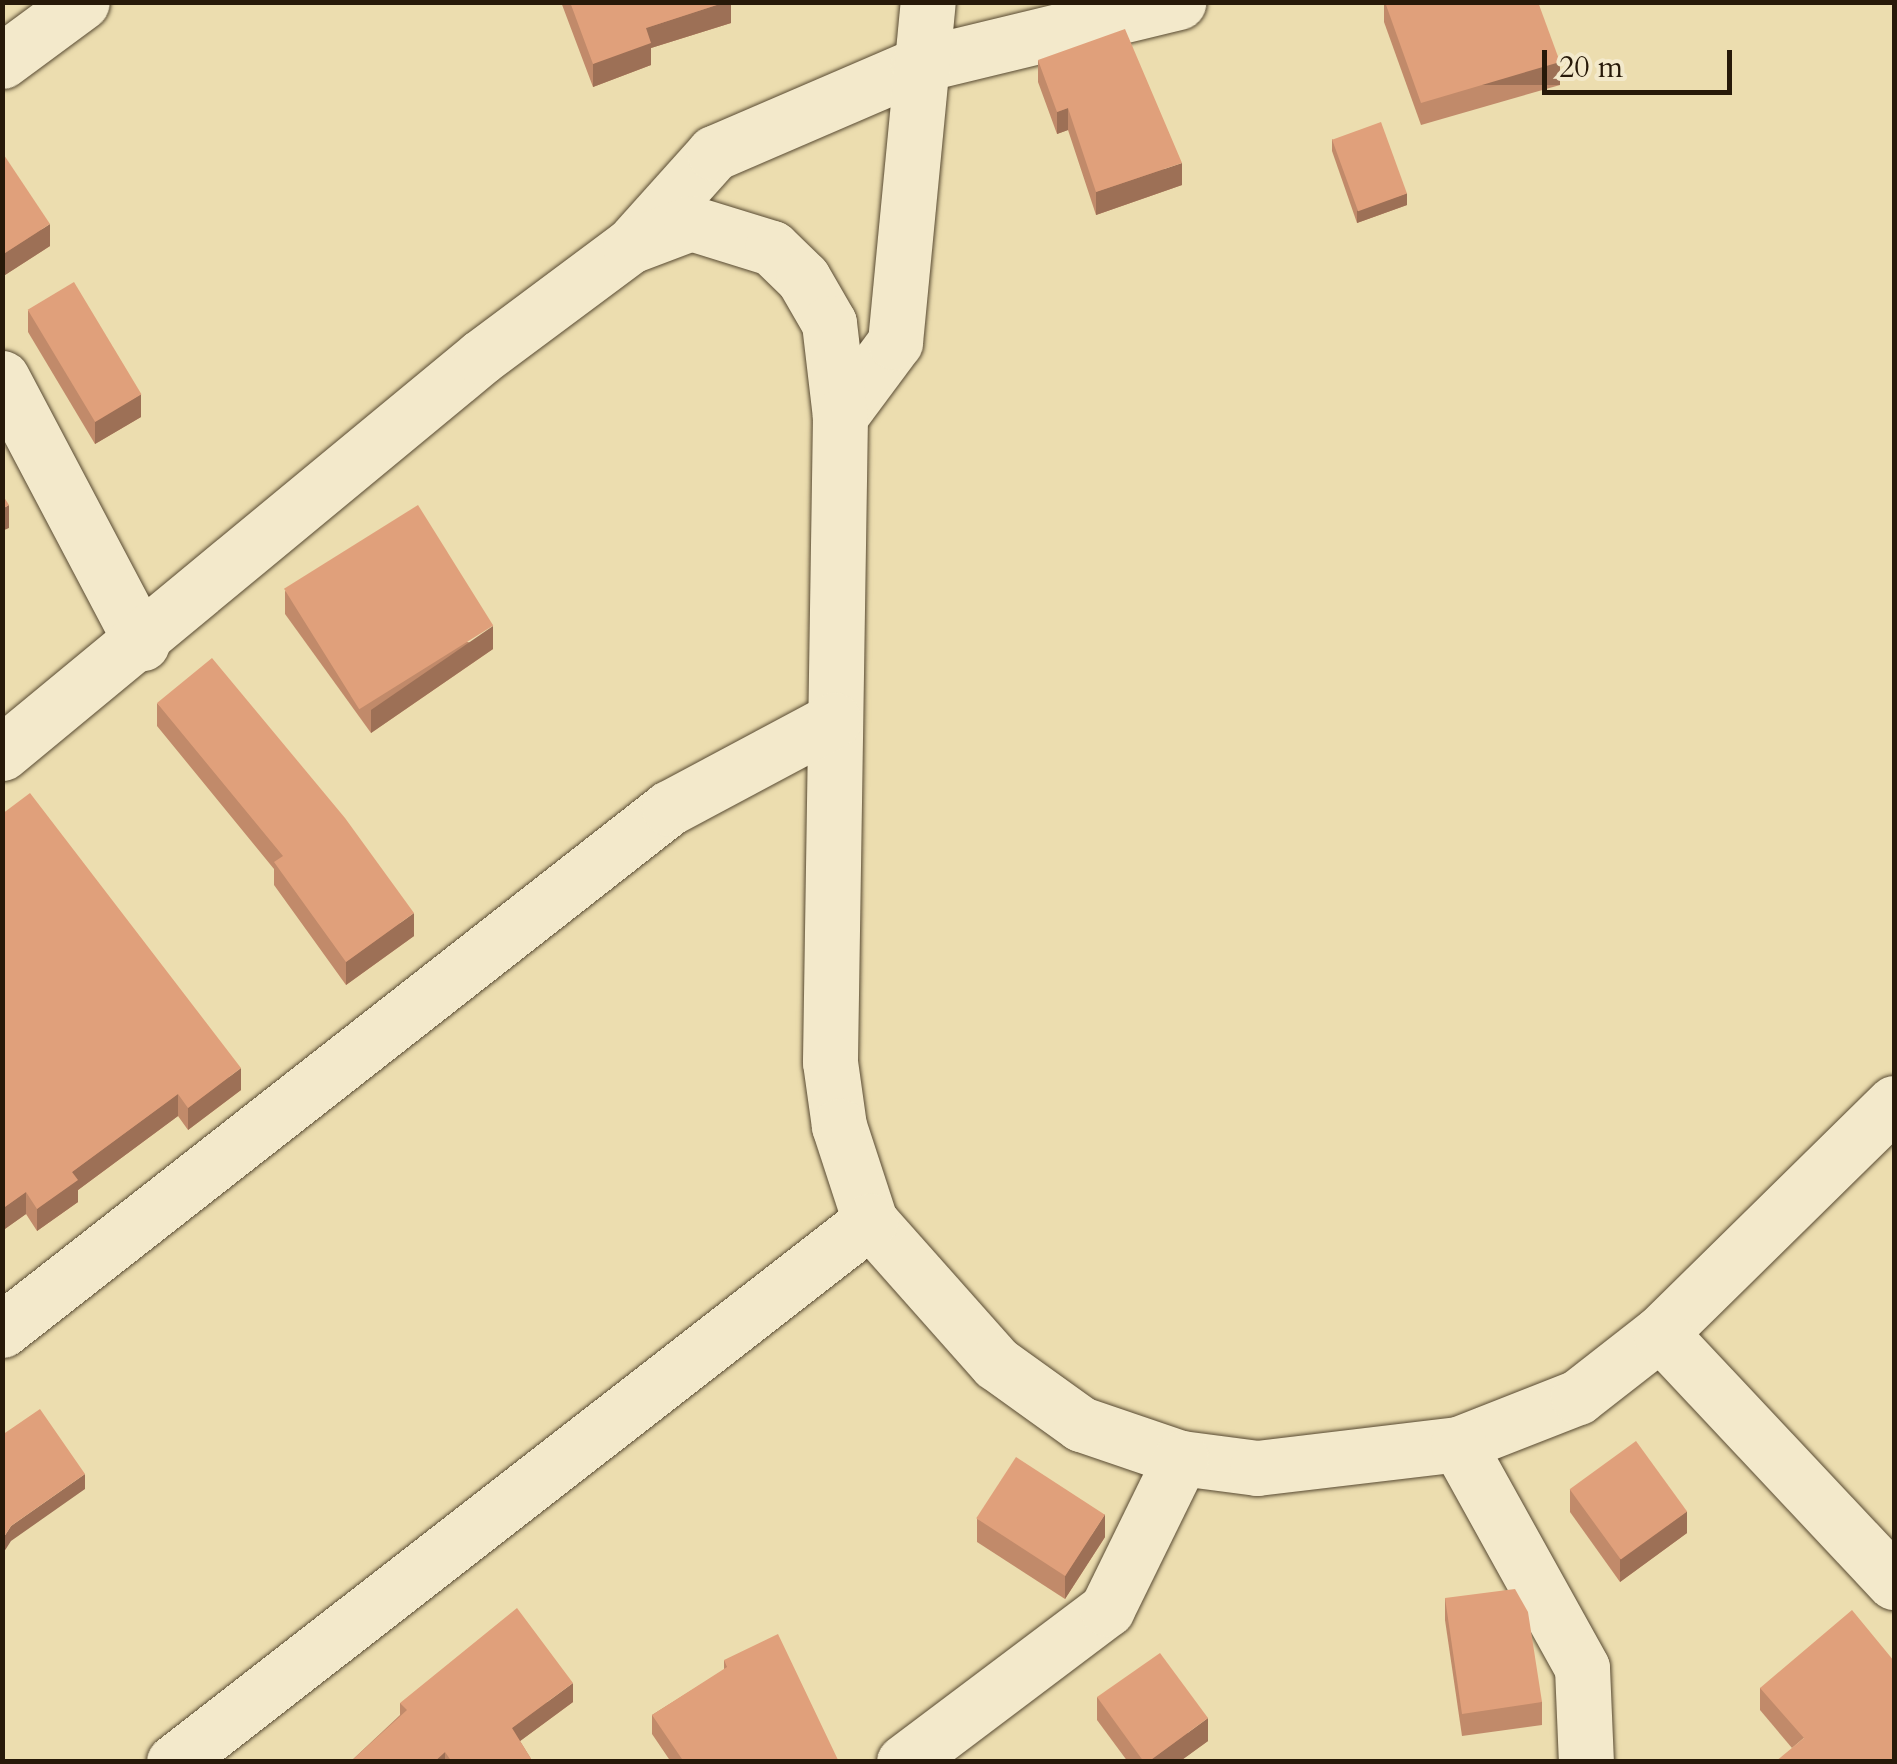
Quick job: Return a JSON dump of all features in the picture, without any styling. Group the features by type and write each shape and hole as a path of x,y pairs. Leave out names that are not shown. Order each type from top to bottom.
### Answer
{"street":[{"path":"2,61 82,2"},
{"path":"840,416 896,342 918,64 928,2"},
{"path":"2,753 142,643 480,357 630,246 714,153 918,64 1178,2"},
{"path":"630,246 692,223 772,248 802,278 829,323 840,416 830,1062 839,1126 870,1220 996,1363 1082,1424 1180,1458 1257,1468 1458,1444 1578,1398 1660,1333 1894,1103"},
{"path":"2,378 142,643"},
{"path":"2,1330 670,808 834,720"},
{"path":"174,1762 870,1220"},
{"path":"1660,1333 1894,1582"},
{"path":"1458,1444 1582,1668 1586,1762"},
{"path":"904,1762 1107,1609 1180,1458"}],"building":[{"path":"570,2 726,2 646,28 651,43 593,64"},
{"path":"1385,2 1538,2 1560,62 1421,103"},
{"path":"1125,29 1182,163 1096,192 1068,108 1057,112 1038,60"},
{"path":"1381,122 1407,193 1358,211 1332,140"},
{"path":"2,152 50,224 5,253 2,250"},
{"path":"74,282 141,394 95,422 28,310"},
{"path":"418,505 493,625 359,709 284,589"},
{"path":"212,658 345,818 414,913 346,962 274,862 283,856 157,703"},
{"path":"30,793 241,1068 188,1108 178,1094 72,1172 78,1180 37,1209 26,1192 2,1209 2,814"},
{"path":"40,1409 85,1474 11,1526 2,1540 2,1435"},
{"path":"1636,1441 1687,1511 1621,1560 1570,1489"},
{"path":"1016,1457 1105,1515 1065,1576 976,1518"},
{"path":"1515,1589 1528,1612 1542,1702 1462,1714 1445,1598"},
{"path":"517,1608 573,1683 512,1728 533,1762 452,1762 445,1752 434,1762 350,1762 407,1710 400,1703"},
{"path":"1852,1610 1894,1661 1894,1762 1775,1762 1804,1738 1760,1688"},
{"path":"778,1634 839,1762 684,1762 652,1715 727,1667 724,1660"},
{"path":"1160,1653 1208,1718 1144,1762 1097,1697"}]}
